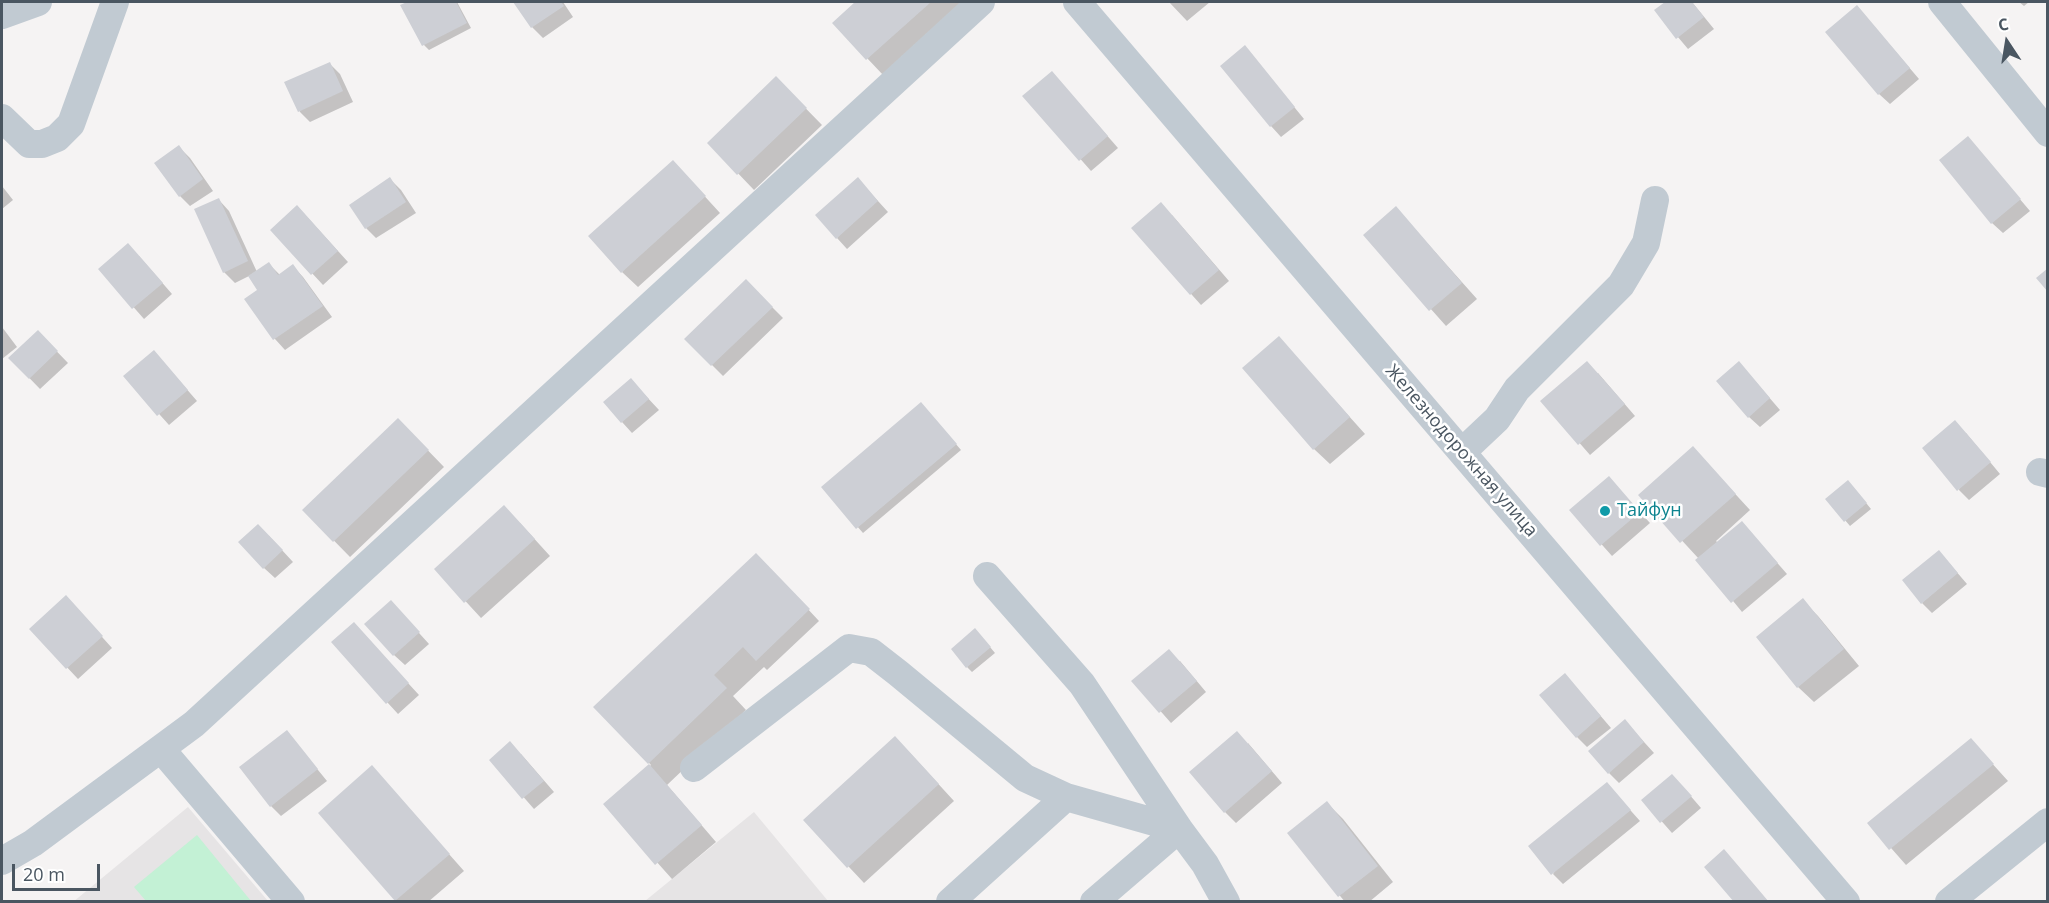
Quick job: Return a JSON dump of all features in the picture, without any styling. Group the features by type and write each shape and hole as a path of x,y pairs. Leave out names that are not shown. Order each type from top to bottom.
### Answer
{"street":[{"path":"2,15 38,2"},
{"path":"2,118 29,144 42,144 57,138 70,124 115,2"},
{"path":"2,861 33,843 194,724 981,2"},
{"name":"Железнодорожная улица","path":"1077,2 1846,902"},
{"path":"1942,2 2048,133"},
{"path":"1462,452 1497,419 1517,389 1621,285 1646,243 1655,200"},
{"path":"987,576 1082,684 1204,864 1226,902"},
{"path":"694,768 849,648 871,652 1025,778 1066,797 1179,829"},
{"path":"161,749 291,902"},
{"path":"950,902 1066,797"},
{"path":"1949,902 2048,822"},
{"path":"1094,902 1179,829"}],"shaded area":[{"path":"188,807 268,901 73,902"},
{"path":"754,812 828,901 645,901"}],"green space":[{"path":"197,835 251,901 146,901 134,887"}],"building":[{"path":"407,2 456,2 467,23 422,46 400,5"},
{"path":"513,2 561,2 564,6 531,28"},
{"path":"855,2 931,2 866,60 832,23"},
{"path":"1665,2 1692,2 1704,17 1676,39 1654,10"},
{"path":"1857,5 1910,68 1878,95 1825,32"},
{"path":"1245,45 1295,107 1270,127 1220,66"},
{"path":"330,62 343,91 298,112 284,82"},
{"path":"1052,71 1108,136 1079,161 1022,96"},
{"path":"776,76 807,108 737,175 707,143"},
{"path":"1968,136 2021,199 1991,224 1939,160"},
{"path":"179,145 203,179 179,197 154,163"},
{"path":"673,160 706,196 621,273 588,236"},
{"path":"390,177 406,202 365,229 349,205"},
{"path":"858,177 878,201 836,239 815,215"},
{"path":"219,198 248,261 223,273 194,209"},
{"path":"1161,202 1219,270 1190,295 1131,228"},
{"path":"297,205 338,251 311,275 270,230"},
{"path":"1396,206 1462,283 1429,311 1363,235"},
{"path":"128,243 163,283 132,309 98,269"},
{"path":"269,262 278,275 293,264 323,306 273,340 244,299 257,290 248,276"},
{"path":"2048,268 2048,292 2036,278"},
{"path":"746,279 773,307 711,366 684,339"},
{"path":"38,330 58,351 29,379 8,358"},
{"path":"1279,336 1350,417 1313,450 1242,368"},
{"path":"154,350 188,390 157,416 123,376"},
{"path":"1587,361 1625,404 1578,445 1540,401"},
{"path":"1739,361 1770,398 1748,418 1716,381"},
{"path":"631,378 649,399 621,423 603,402"},
{"path":"921,402 957,444 856,529 821,487"},
{"path":"398,418 429,450 333,542 302,510"},
{"path":"1955,420 1991,462 1957,491 1922,448"},
{"path":"1693,446 1736,494 1680,543 1638,495"},
{"name":"Тайфун","path":"1609,476 1640,512 1600,546 1569,510"},
{"path":"1848,480 1867,503 1844,522 1825,499"},
{"path":"504,505 535,539 464,603 434,569"},
{"path":"1742,521 1778,563 1731,603 1695,560"},
{"path":"258,524 283,550 263,569 238,542"},
{"path":"1939,550 1958,573 1921,604 1902,580"},
{"path":"756,553 810,609 756,661 743,647 714,675 727,688 648,764 593,707"},
{"path":"66,595 103,636 66,669 29,629"},
{"path":"1803,598 1844,649 1797,688 1756,637"},
{"path":"391,600 420,632 393,656 364,624"},
{"path":"354,622 409,683 386,704 331,642"},
{"path":"975,628 991,647 966,668 951,649"},
{"path":"1169,649 1197,681 1159,713 1131,681"},
{"path":"1565,673 1601,716 1576,738 1539,695"},
{"path":"1625,719 1644,742 1608,774 1588,751"},
{"path":"287,730 318,769 270,807 239,767"},
{"path":"1237,731 1272,771 1224,813 1189,772"},
{"path":"895,736 939,784 847,868 803,820"},
{"path":"1971,738 1994,764 1889,850 1867,823"},
{"path":"510,741 544,781 522,799 489,760"},
{"path":"649,764 702,825 655,865 603,804"},
{"path":"372,765 450,854 395,901 318,813"},
{"path":"1672,774 1692,796 1660,823 1641,800"},
{"path":"1607,782 1631,810 1551,875 1528,846"},
{"path":"1327,801 1378,866 1338,897 1287,833"},
{"path":"1724,849 1769,902 1734,902 1704,867"}],"place":[{"name":"Тайфун","path":"1605,511"}]}
